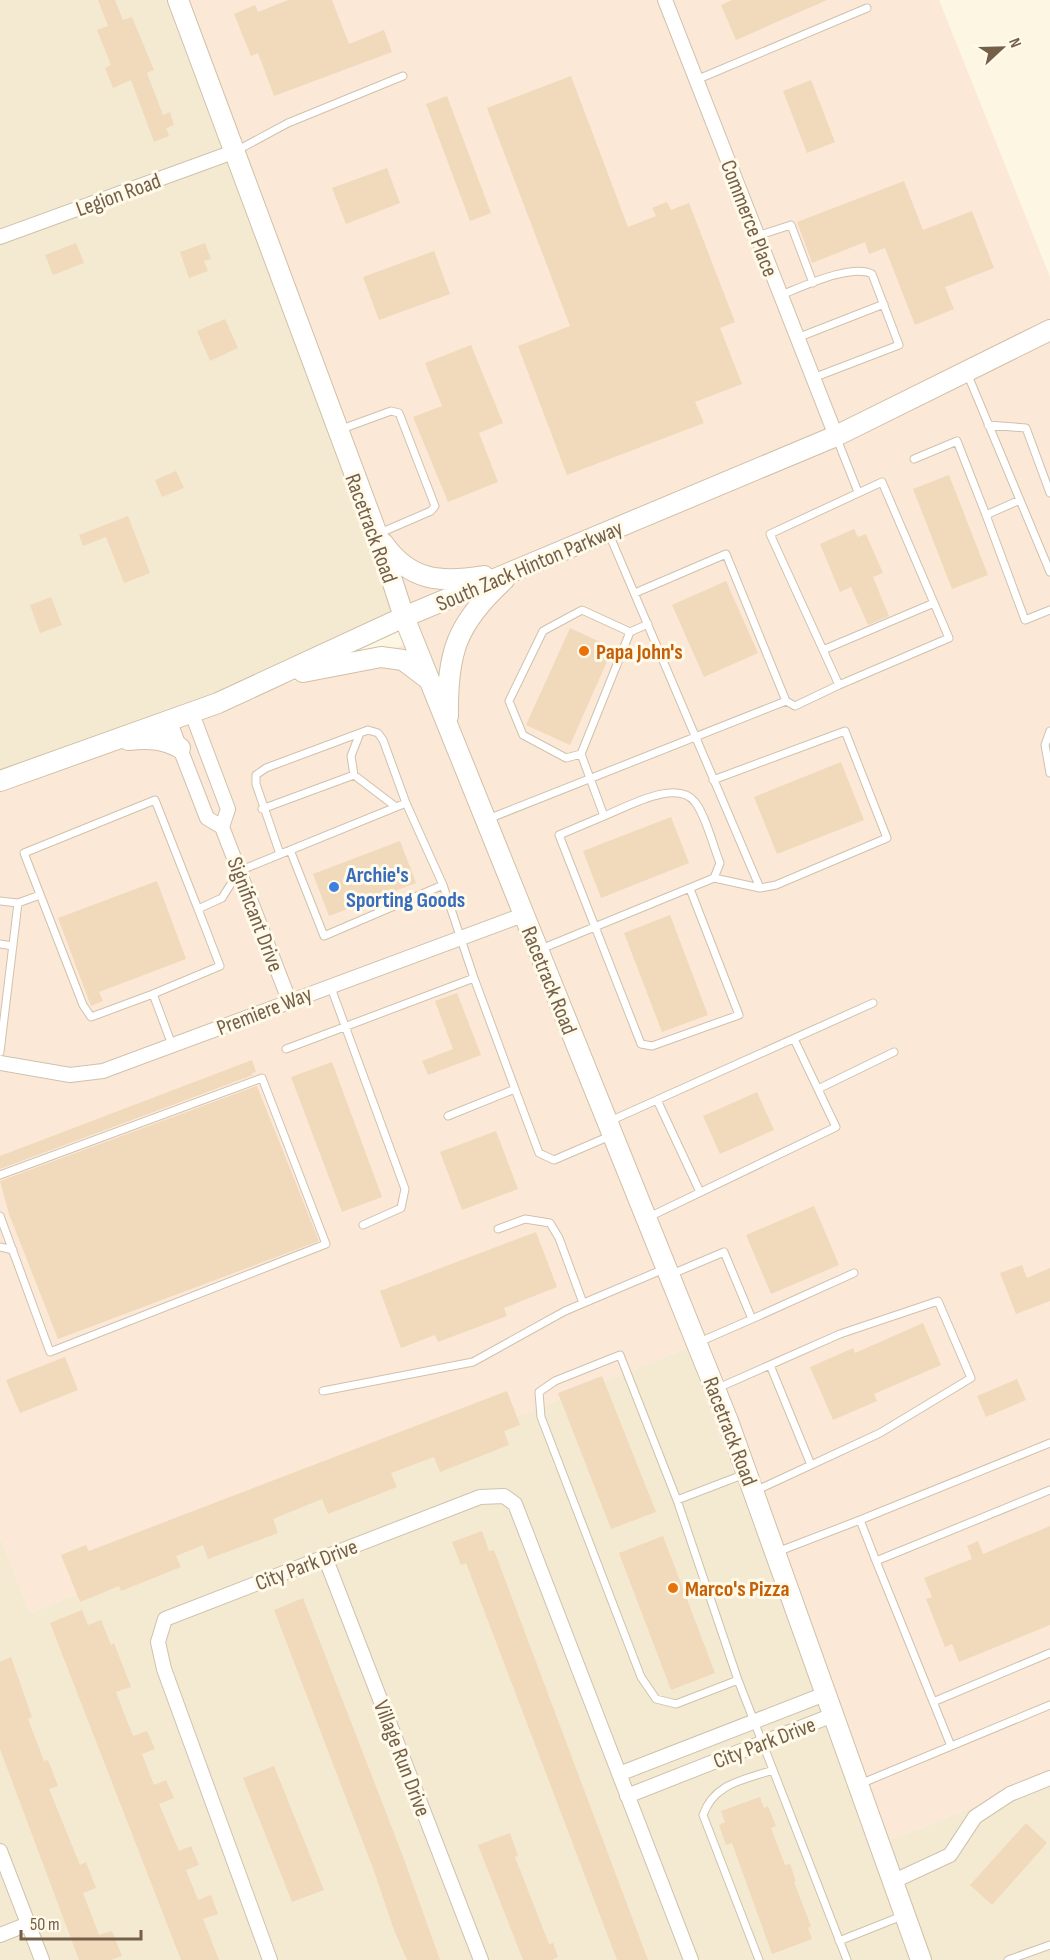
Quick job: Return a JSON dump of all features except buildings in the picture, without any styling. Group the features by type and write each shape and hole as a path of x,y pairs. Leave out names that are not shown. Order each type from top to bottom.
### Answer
{"street":[{"name":"Commerce Place","path":"665,0 836,436"},
{"name":"Racetrack Road","path":"183,1 337,431 377,534 404,617 716,1389 921,1960"},
{"name":"Legion Road","path":"0,237 236,151"},
{"name":"South Zack Hinton Parkway","path":"0,781 114,741 190,711 218,703 404,617 836,436 1050,330"},
{"path":"377,534 390,554 432,580 459,580 514,571"},
{"path":"448,728 448,689 455,642 467,620 485,597 514,571"},
{"path":"271,678 381,657 403,660 430,681"},
{"name":"Significant Drive","path":"190,711 228,809 222,828"},
{"name":"Significant Drive","path":"169,720 207,818 222,828 289,1000"},
{"path":"114,741 147,738 170,742 180,748"},
{"name":"Premiere Way","path":"0,1063 62,1074 89,1074 524,915"},
{"name":"City Park Drive","path":"270,1960 164,1670 158,1641 165,1619 480,1497 504,1496 515,1504 691,1960"},
{"name":"Village Run Drive","path":"325,1557 481,1960"},
{"name":"City Park Drive","path":"619,1774 825,1694"},
{"name":"City Park Drive","path":"627,1796 833,1715"},
{"path":"892,1881 950,1855 975,1818 1010,1794 1050,1778"},
{"path":"0,1851 42,1960"},
{"path":"0,1935 28,1924"}],"lane":[{"path":"696,81 867,8"},
{"path":"236,151 288,123 403,76"},
{"path":"757,236 790,225 813,283"},
{"path":"780,295 850,271 866,270 872,274 884,304 899,345 813,378"},
{"path":"797,338 884,304"},
{"path":"966,371 1050,572"},
{"path":"337,431 391,411 399,413 435,506 431,511 377,534"},
{"path":"988,425 1026,428 1050,493"},
{"path":"836,436 858,492"},
{"path":"914,459 957,441 1025,620 1050,610"},
{"path":"635,593 726,554 786,701 795,706 949,638 882,482 770,534 839,685"},
{"path":"986,515 1020,500"},
{"path":"608,532 760,888"},
{"path":"823,650 934,603"},
{"path":"581,754 566,758 523,735 509,700 543,631 582,610 630,632"},
{"path":"604,816 581,754 630,632 648,624"},
{"path":"485,820 786,701"},
{"path":"280,854 262,809 256,775 266,768 368,730 378,733 383,740 406,803 443,885 474,978 539,1153 554,1160 657,1100 873,1003"},
{"path":"538,950 714,878 760,888 776,885 887,838 845,731 713,780"},
{"path":"1050,731 1045,745 1050,772"},
{"path":"360,733 351,756 354,775 396,807"},
{"path":"262,809 354,775"},
{"path":"690,888 739,1015 652,1046 641,1044 560,835 670,791 682,792 695,802 720,863 714,878"},
{"path":"155,800 220,966 91,1017 83,1005 40,895 24,853 155,800"},
{"path":"198,909 222,898 239,871 406,803"},
{"path":"290,850 324,936 443,885"},
{"path":"0,901 18,903 40,895"},
{"path":"0,1052 18,903"},
{"path":"0,945 13,946"},
{"path":"286,1049 474,978"},
{"path":"330,985 405,1189 401,1208 363,1225"},
{"path":"153,994 172,1045"},
{"path":"646,1218 836,1127 794,1038"},
{"path":"818,1089 894,1052"},
{"path":"0,1175 262,1077 326,1244 50,1352 0,1216"},
{"path":"448,1116 515,1089"},
{"path":"657,1100 700,1192"},
{"path":"498,1229 525,1219 549,1222 559,1238 583,1303"},
{"path":"0,1247 13,1250"},
{"path":"323,1391 473,1362 583,1303 724,1252 752,1319"},
{"path":"697,1343 854,1273"},
{"path":"677,1500 811,1465 880,1433 970,1378 938,1301 840,1334 716,1389"},
{"path":"738,1680 676,1704 656,1699 641,1677 542,1417 539,1392 555,1381 620,1355 677,1500 753,1721 847,1960"},
{"path":"770,1365 811,1465"},
{"path":"775,1552 1050,1443"},
{"path":"876,1561 1050,1490"},
{"path":"860,1520 951,1746"},
{"path":"933,1702 1050,1653"},
{"path":"858,1785 1050,1706"},
{"path":"759,1960 703,1815 708,1800 718,1790 773,1770"},
{"path":"839,1941 905,1916"},
{"path":"1008,1960 1050,1945"}],"shaded area":[{"path":"0,0 177,0 406,604 155,731 0,782"},
{"path":"177,0 939,0 1050,277 1050,1776 875,1846 687,1348 30,1613 0,1536 0,779 419,640"},
{"path":"687,1348 875,1846 1050,1776 1050,1960 0,1960 0,1536 30,1613"}],"place":[{"name":"Papa John's","path":"584,651"},
{"name":"Archie's Sporting Goods","path":"334,887"},
{"name":"Marco's Pizza","path":"673,1588"}]}
